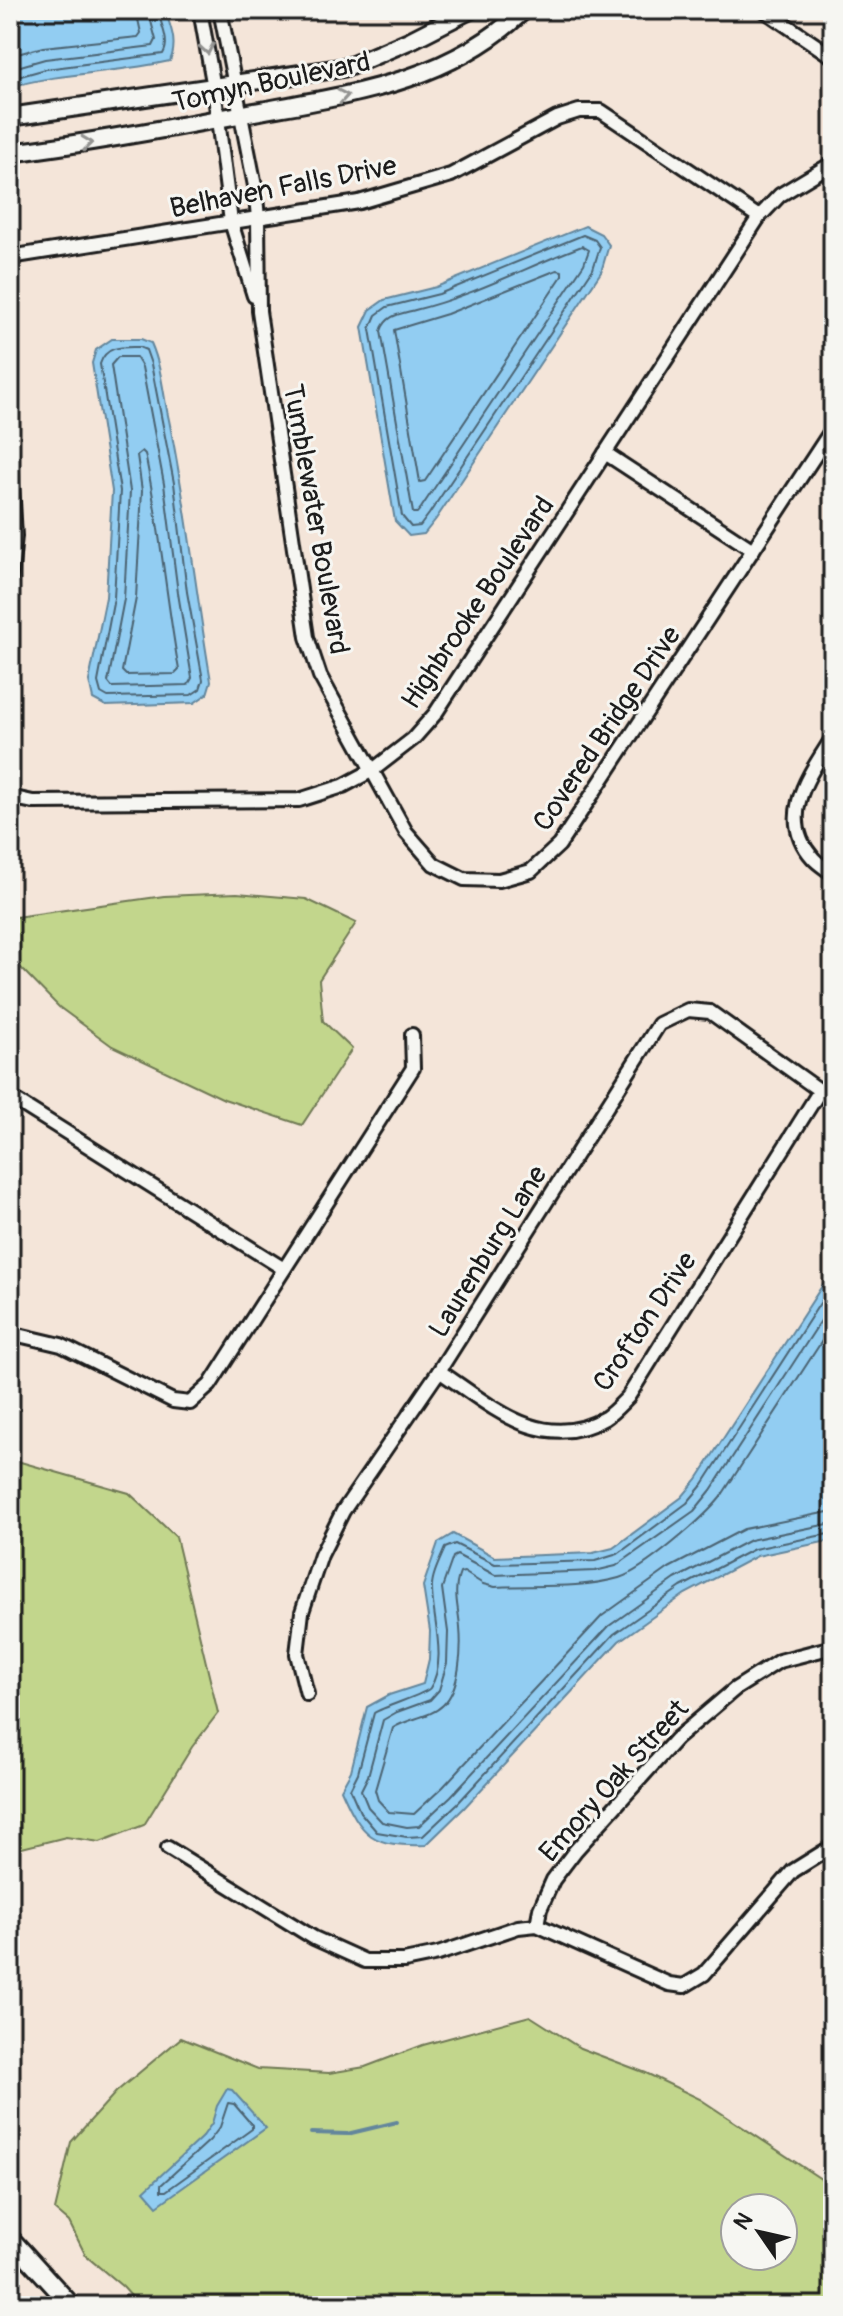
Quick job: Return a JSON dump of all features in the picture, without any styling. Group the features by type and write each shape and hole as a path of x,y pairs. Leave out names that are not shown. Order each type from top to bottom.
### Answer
{"street":[{"name":"Tumblewater Boulevard","path":"200,10 214,88 231,222 259,311"},
{"name":"Tumblewater Boulevard","path":"220,10 252,165 258,218 259,311 307,637 320,676 373,770"},
{"name":"Tomyn Boulevard","path":"10,117 348,67 470,10"},
{"name":"Tomyn Boulevard","path":"10,153 99,142 358,93 437,69 502,31 524,10"},
{"path":"764,10 833,57"},
{"name":"Belhaven Falls Drive","path":"10,257 359,202 451,175 557,118 579,111 601,111 759,217"},
{"name":"Highbrooke Boulevard","path":"10,797 33,802 299,800 343,786 373,770 413,739 435,714 759,217 780,195 833,163"},
{"path":"225,168 252,165"},
{"name":"Covered Bridge Drive","path":"373,770 406,832 434,864 464,879 499,880 531,871 559,845 833,428"},
{"path":"10,451 15,536 10,583"},
{"path":"605,453 753,550"},
{"path":"833,737 801,787 796,812 800,836 812,858 833,874"},
{"name":"Laurenburg Lane","path":"307,1694 297,1654 302,1612 321,1555 343,1511 439,1371 659,1024 688,1010 710,1012 833,1100"},
{"path":"10,1333 61,1345 173,1401 190,1403 210,1385 413,1068 412,1035"},
{"name":"Crofton Drive","path":"439,1371 513,1421 540,1431 572,1430 606,1418 628,1397 819,1092"},
{"path":"10,1097 284,1269"},
{"name":"Emory Oak Street","path":"537,1925 540,1909 553,1880 575,1851 676,1739 735,1689 779,1661 833,1647"},
{"path":"168,1848 314,1938 365,1961 404,1961 438,1954 518,1927 537,1925 669,1984 684,1986 704,1974 793,1871 833,1846"},
{"path":"10,2238 72,2306"}],"green space":[{"path":"237,893 306,899 356,923 319,980 323,1021 352,1049 302,1125 224,1099 112,1046 59,1007 18,965 10,963 10,941 16,917 164,896"},
{"path":"10,1459 129,1493 176,1537 218,1713 192,1747 144,1825 100,1842 66,1837 10,1851"},
{"path":"530,2016 580,2048 646,2073 700,2099 833,2187 833,2306 140,2306 86,2256 69,2222 55,2210 71,2142 116,2092 181,2038 258,2069 329,2073 365,2067 423,2045"}],"water":[{"path":"10,10 165,10 173,36 170,61 50,78 10,87"},
{"path":"585,226 601,234 609,245 601,272 436,519 424,534 409,536 395,521 362,327 370,310 384,300 436,287"},
{"path":"112,339 141,339 151,343 160,371 211,681 207,694 194,703 106,706 93,699 89,681 106,597 112,491 92,363 96,350"},
{"path":"833,1269 833,1540 757,1556 685,1594 619,1641 426,1845 393,1844 371,1836 356,1818 341,1789 351,1771 367,1707 389,1695 423,1684 429,1659 430,1631 423,1586 438,1543 453,1534 495,1557 593,1553 613,1548 682,1497 697,1479"},
{"path":"227,2089 232,2090 266,2128 157,2206 144,2191 203,2136"}],"waterway":[{"path":"311,2133 347,2134 397,2122"}]}
